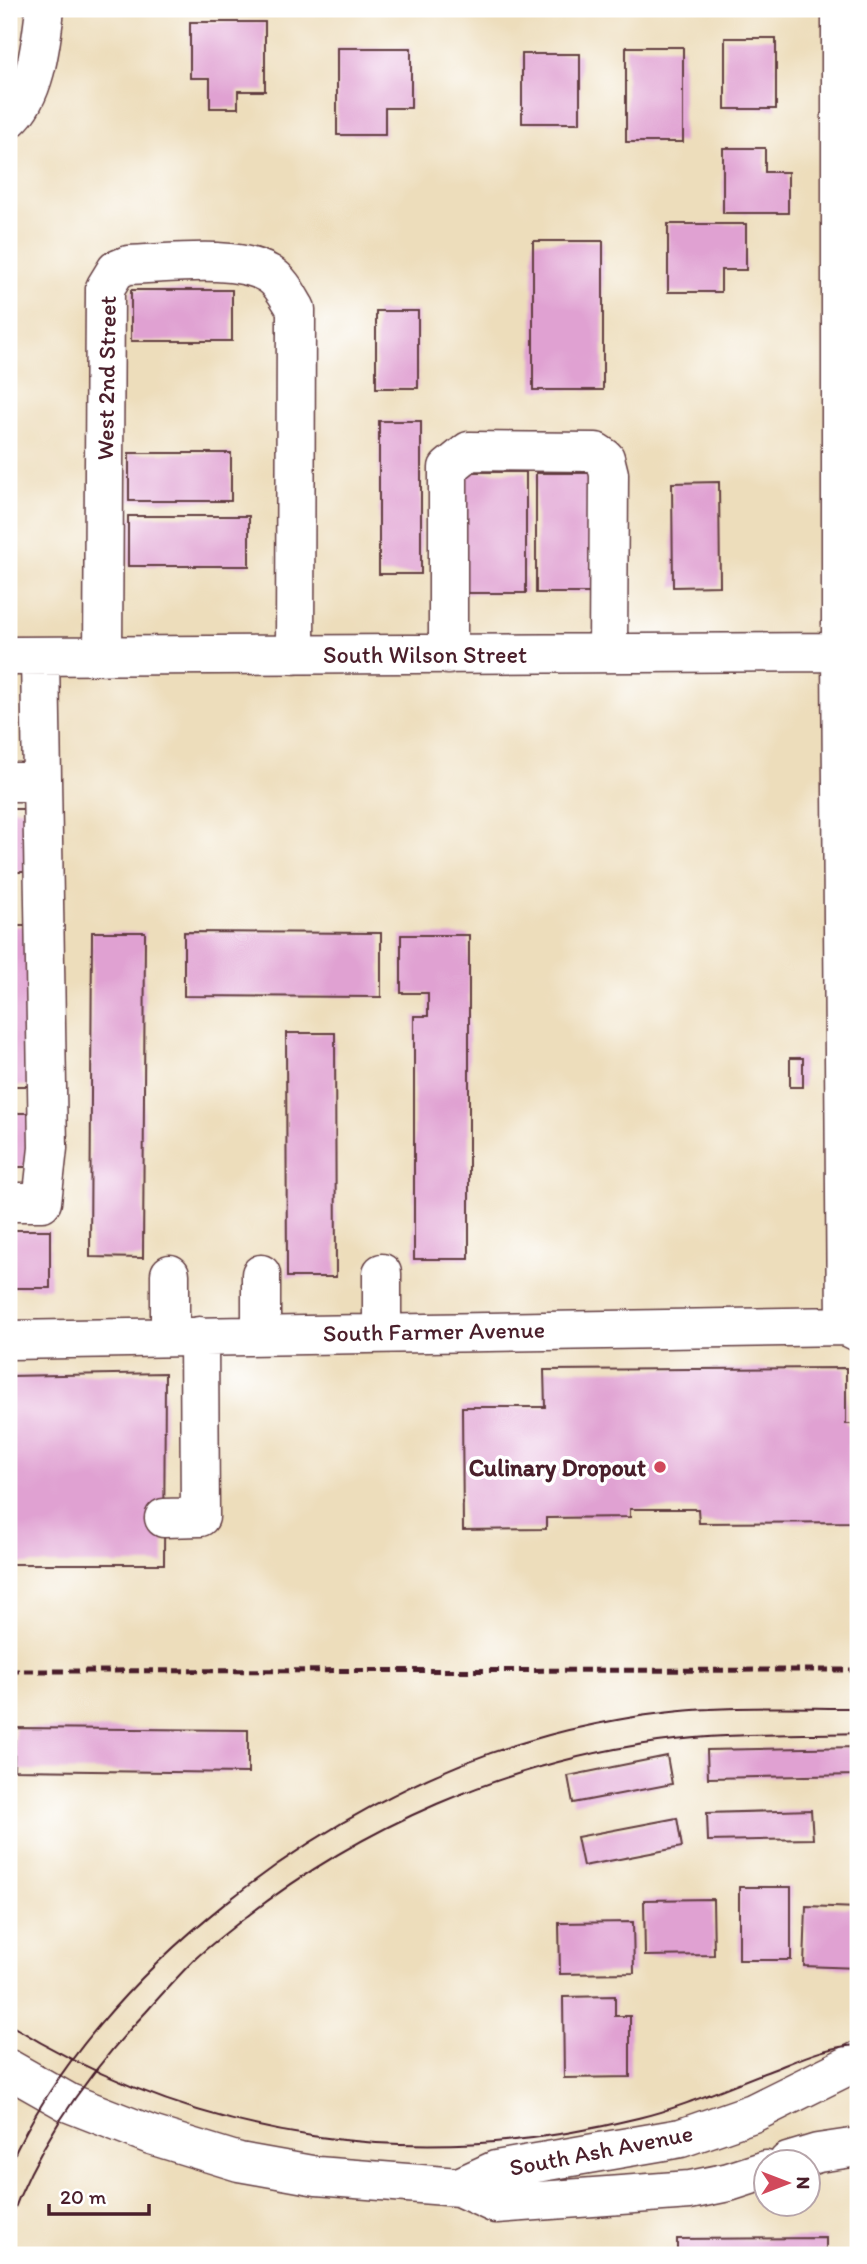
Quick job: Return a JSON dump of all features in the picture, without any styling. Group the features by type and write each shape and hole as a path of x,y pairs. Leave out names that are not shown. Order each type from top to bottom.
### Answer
{"street":[{"path":"9,119 19,110 28,91 45,9"},
{"path":"841,9 849,187 847,671 852,1329"},
{"name":"West 2nd Street","path":"103,656 105,288 116,270 128,265 238,264 271,275 282,285 296,309 295,654"},
{"path":"447,655 448,468 469,451 596,452 606,458 609,474 608,652"},
{"name":"South Wilson Street","path":"24,656 608,652 847,671"},
{"path":"9,1202 42,1202 48,1148 25,782 24,656"},
{"path":"382,1273 382,1332"},
{"path":"164,1518 200,1517 184,1336 170,1274"},
{"path":"261,1274 261,1334"},
{"name":"South Farmer Avenue","path":"9,1339 382,1332 852,1329"},
{"name":"South Ash Avenue","path":"459,2187 496,2170 681,2138 753,2113 858,2061"},
{"name":"South Ash Avenue","path":"9,2069 93,2112 151,2136 239,2162 317,2176 459,2187 496,2204 690,2190 752,2174"},
{"path":"822,2152 858,2147"}],"building":[{"path":"190,22 265,22 265,91 238,91 238,108 210,108 210,78 190,78"},
{"path":"725,38 776,38 776,109 725,109"},
{"path":"626,47 683,47 683,142 626,142"},
{"path":"337,48 411,48 411,108 385,108 385,135 337,135"},
{"path":"522,54 580,54 580,123 522,123"},
{"path":"723,148 765,148 765,172 788,172 788,213 723,213"},
{"path":"668,224 746,224 746,270 721,270 721,292 668,292"},
{"path":"533,241 603,241 603,390 533,390"},
{"path":"131,290 232,290 232,341 131,341"},
{"path":"376,311 418,311 418,388 376,388"},
{"path":"379,421 421,421 421,574 379,574"},
{"path":"129,453 231,453 231,501 129,501"},
{"path":"459,472 526,472 526,593 459,593"},
{"path":"536,473 603,473 603,593 536,593"},
{"path":"719,482 720,586 673,587 672,483"},
{"path":"128,516 249,516 249,566 128,566"},
{"path":"9,692 15,692 15,748 9,748"},
{"path":"9,809 29,809 28,872 9,872"},
{"path":"9,926 30,926 30,1086 9,1086"},
{"path":"92,932 145,932 143,1258 90,1257"},
{"path":"184,932 381,933 381,997 184,996"},
{"path":"401,935 469,935 469,1259 414,1259 414,1016 428,1016 428,993 401,993"},
{"path":"286,1033 335,1033 336,1277 287,1277"},
{"path":"790,1058 803,1058 803,1087 790,1087"},
{"path":"9,1113 32,1113 32,1167 9,1167"},
{"path":"9,1230 50,1230 50,1288 9,1288"},
{"name":"Culinary Dropout","path":"846,1368 846,1424 858,1424 858,1522 699,1523 698,1509 630,1509 630,1517 546,1518 546,1529 463,1530 462,1407 545,1407 544,1370"},
{"path":"165,1373 164,1564 9,1564 9,1376"},
{"path":"15,1728 248,1730 248,1773 14,1770"},
{"path":"858,1747 858,1775 708,1778 707,1750"},
{"path":"667,1756 672,1784 573,1803 568,1776"},
{"path":"811,1810 813,1839 708,1841 707,1813"},
{"path":"677,1818 682,1847 583,1866 577,1837"},
{"path":"739,1887 791,1887 791,1960 739,1960"},
{"path":"713,1899 714,1955 645,1956 644,1900"},
{"path":"806,1906 858,1908 858,1968 804,1966"},
{"path":"633,1922 634,1973 560,1974 559,1923"},
{"path":"615,1996 615,2016 630,2016 630,2077 564,2078 563,1997"},
{"path":"826,2238 826,2255 677,2255 677,2239"}],"tram line":[{"path":"9,2166 48,2095 98,2026 158,1962 226,1903 299,1850 375,1805 452,1768 528,1741 594,1724 689,1710 858,1708"},
{"path":"9,2223 34,2165 50,2137 85,2084 125,2035 207,1948 287,1887 335,1856 386,1828 491,1783 546,1765 601,1752 708,1737 858,1733"},
{"path":"9,2024 82,2064 158,2097 235,2121 314,2136 394,2144 474,2143 556,2135 638,2118 689,2102 814,2054 858,2045"}],"railway":[{"path":"9,1671 858,1670"}],"place":[{"name":"Culinary Dropout","path":"660,1467"}]}
